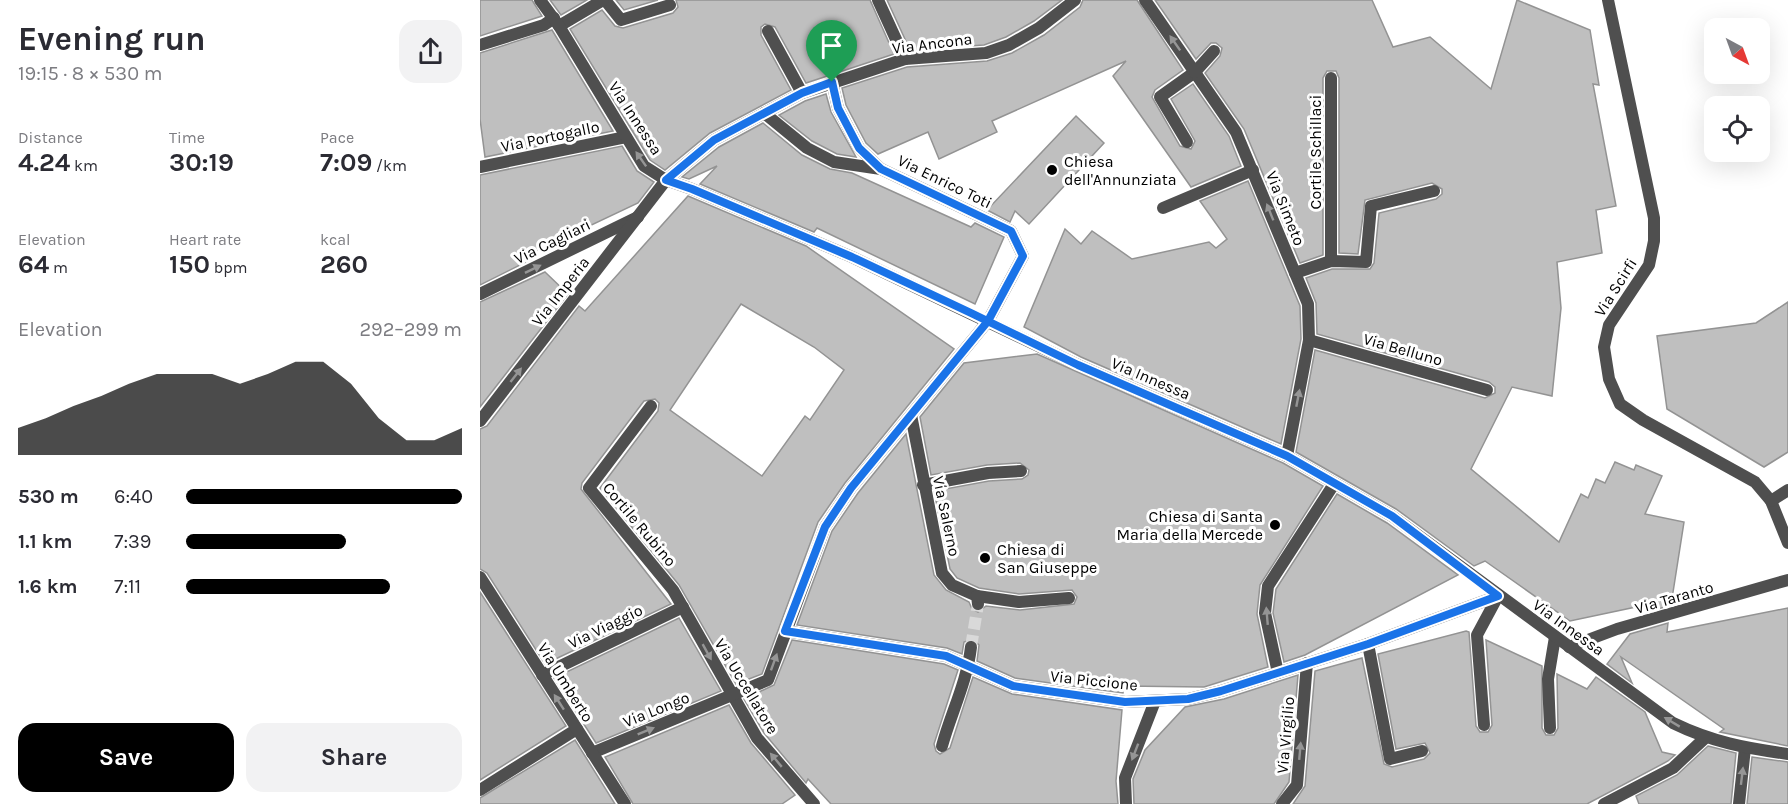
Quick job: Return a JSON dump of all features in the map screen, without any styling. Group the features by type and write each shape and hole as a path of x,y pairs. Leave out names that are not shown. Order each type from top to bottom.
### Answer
{"street":[{"name":"Via Innessa","path":"540,0 556,22 644,166 666,180 852,257 1078,365 1287,456 1392,516 1672,723 1705,738 1745,748 1788,754"},
{"path":"480,45 556,22 604,0 621,20 670,5"},
{"path":"878,0 905,59"},
{"name":"Via Ancona","path":"666,180 714,140 802,93 905,59 986,53 1009,45 1039,28 1075,0"},
{"name":"Via Simeto","path":"1146,0 1236,132 1308,304 1309,340 1287,456"},
{"name":"Via Scirfi","path":"1608,0 1654,218 1654,241 1649,265 1609,325 1604,347 1609,379 1620,404 1643,420 1755,482 1771,501 1788,543"},
{"path":"768,32 802,93"},
{"path":"1187,142 1160,97 1195,72 1214,51"},
{"name":"Cortile Schillaci","path":"1331,78 1331,261"},
{"name":"Via Enrico Toti","path":"832,82 838,108 859,148 881,169 1011,231 1018,243"},
{"path":"764,113 807,148 834,162 881,169"},
{"name":"Via Portogallo","path":"480,166 626,137"},
{"path":"1163,208 1253,170"},
{"name":"Via Imperia","path":"480,421 666,180"},
{"path":"1295,273 1331,261 1366,262 1371,206 1434,191"},
{"name":"Via Cagliari","path":"480,294 639,217"},
{"name":"Via Longo","path":"592,753 768,680 825,527 851,488 988,321 1023,256 1018,243"},
{"name":"Via Belluno","path":"1309,340 1487,390"},
{"name":"Cortile Rubino","path":"651,406 589,488 673,590 683,607"},
{"name":"Via Salerno","path":"911,415 942,573 952,585 977,600 1019,602 1069,597"},
{"path":"923,485 988,473 1021,471"},
{"path":"1278,673 1265,613 1269,586 1334,484"},
{"path":"1771,501 1788,490"},
{"name":"Via Umberto","path":"480,577 625,804"},
{"name":"Via Taranto","path":"1569,647 1617,629 1691,610 1788,580"},
{"path":"1484,725 1477,634 1498,596"},
{"name":"Via Piccione","path":"785,631 946,656 1013,686 1125,702 1155,701 1210,694 1368,644 1498,596"},
{"name":"Via Viaggio","path":"542,675 683,607"},
{"name":"Via Uccellatore","path":"683,607 757,738 806,802"},
{"path":"1550,728 1548,679 1555,637"},
{"path":"1368,644 1390,759 1422,751"},
{"path":"942,746 949,719 969,667 971,648"},
{"name":"Via Virgilio","path":"1282,804 1298,785 1307,663"},
{"path":"1126,804 1125,778 1155,701"},
{"path":"480,790 577,729"},
{"path":"1604,804 1673,768 1705,738"},
{"path":"1739,804 1745,748"}],"building":[{"path":"480,0 532,0 542,16 480,36"},
{"path":"550,0 587,0 561,15"},
{"path":"616,0 658,0 624,10"},
{"path":"676,0 870,0 894,54 806,83 775,27 765,24 761,27 761,35 791,90 710,133 665,170 650,160 570,29 602,10 615,26 623,28 673,13 678,7"},
{"path":"887,0 1062,0 1034,21 1006,37 984,45 910,50"},
{"path":"1083,0 1137,0 1183,70 1155,90 1152,97 1180,146 1191,149 1195,141 1171,99 1193,84 1229,136 1241,166 1191,187 1113,76 1126,61 992,121 997,132 939,159 928,132 878,154 866,143 846,105 842,88 907,67 987,61 1012,53 1044,35 1080,7"},
{"path":"1155,0 1372,0 1393,47 1430,37 1491,89 1517,0 1590,30 1599,85 1593,84 1616,206 1596,210 1602,253 1557,262 1561,308 1552,396 1512,387 1471,469 1559,542 1581,494 1588,498 1596,479 1605,483 1615,462 1634,470 1636,465 1662,476 1645,514 1684,522 1671,605 1648,612 1655,603 1570,621 1485,561 1474,566 1396,509 1296,452 1315,350 1485,398 1495,393 1495,387 1489,382 1317,334 1316,303 1306,278 1332,269 1370,269 1374,263 1379,213 1436,199 1442,194 1442,189 1432,183 1365,200 1358,254 1339,253 1339,78 1336,71 1327,71 1323,78 1323,255 1300,263 1244,129 1205,73 1220,56 1222,48 1216,43 1211,43 1196,59"},
{"path":"552,30 613,131 485,157 480,119 480,53"},
{"path":"826,94 831,112 856,157 837,154 812,141 779,115 805,101"},
{"name":"Chiesa dell'Annunziata","path":"1076,116 1104,143 1029,224 1015,211 1010,222 987,210"},
{"path":"763,123 802,155 830,169 852,173 971,227 975,223 1004,237 975,304 817,228 814,232 700,184 717,166 689,179 682,177 719,147"},
{"path":"622,146 637,171 654,182 638,203 528,255 532,259 480,285 480,175"},
{"path":"1248,181 1300,306 1301,339 1281,444 1081,357 1024,327 1065,229 1081,244 1092,231 1132,259 1209,242 1216,248 1227,239 1200,201"},
{"path":"688,196 806,246 954,349 845,483 818,522 762,674 736,684 679,585 600,488 658,411 659,403 655,399 644,401 582,483 581,489 671,604 545,664 487,573 480,569 480,429 487,426 579,306 585,311","holes":["741,304 814,347 844,370 810,420 805,416 762,476 670,410"]},
{"path":"545,272 568,294 480,407 480,302"},
{"path":"1788,302 1788,452 1764,467 1667,409 1657,336 1756,323"},
{"path":"1037,354 1283,463 1323,486 1260,585 1257,614 1268,667 1204,687 1124,686 1123,693 1015,678 977,661 979,645 973,639 964,642 962,654 947,648 797,625 832,531 858,493 906,434 934,575 946,590 969,602 972,609 978,612 986,606 1020,610 1074,604 1077,597 1072,590 1019,594 979,588 957,578 950,569 934,491 989,481 1022,479 1028,475 1029,470 1020,463 987,465 931,475 920,417 964,363"},
{"path":"1337,494 1387,523 1458,575 1305,655 1284,662 1273,613 1276,589"},
{"path":"480,592 566,726 480,780"},
{"path":"1788,608 1788,746 1720,732 1724,729 1621,657 1632,683 1607,664 1630,634 1668,623 1667,632"},
{"path":"679,618 721,691 596,743 554,678"},
{"path":"1469,632 1476,726 1480,732 1488,732 1492,725 1486,640 1542,666 1542,728 1546,735 1554,735 1558,728 1557,674 1587,689 1596,677 1645,712 1662,752 1675,755 1668,761 1587,804 1293,804 1305,786 1315,671 1362,658 1384,764 1392,767 1424,759 1430,753 1425,743 1396,749 1378,654"},
{"path":"792,640 944,664 958,670 934,744 936,751 940,754 950,748 973,677 1012,694 1122,710 1116,781 1118,804 831,804 808,779 806,783 764,733 744,699 774,685"},
{"path":"1298,675 1289,782 1274,804 1134,804 1133,779 1145,750 1185,707 1224,699"},
{"path":"729,705 751,743 795,795 782,804 633,804 605,757"},
{"path":"575,740 615,804 480,804 480,798"},
{"path":"1708,746 1736,753 1731,804 1639,804 1636,796 1677,775"},
{"path":"1752,757 1788,762 1788,804 1747,804"}],"tunnel":[{"path":"971,647 978,604"}],"place":[{"name":"Chiesa dell'Annunziata","path":"1052,170"},
{"name":"Chiesa di Santa Maria della Mercede","path":"1275,525"},
{"name":"Chiesa di San Giuseppe","path":"985,558"}],"route":[{"path":"832,82 802,93 714,140 666,180 852,257 988,321 1020,336 1078,365 1287,456 1392,516 1498,596 1368,644 1221,691 1188,699 1125,702 1013,686 946,656 785,631 825,527 851,488 988,321 1023,256 1011,231 881,169 859,148 838,108 832,82"}]}
